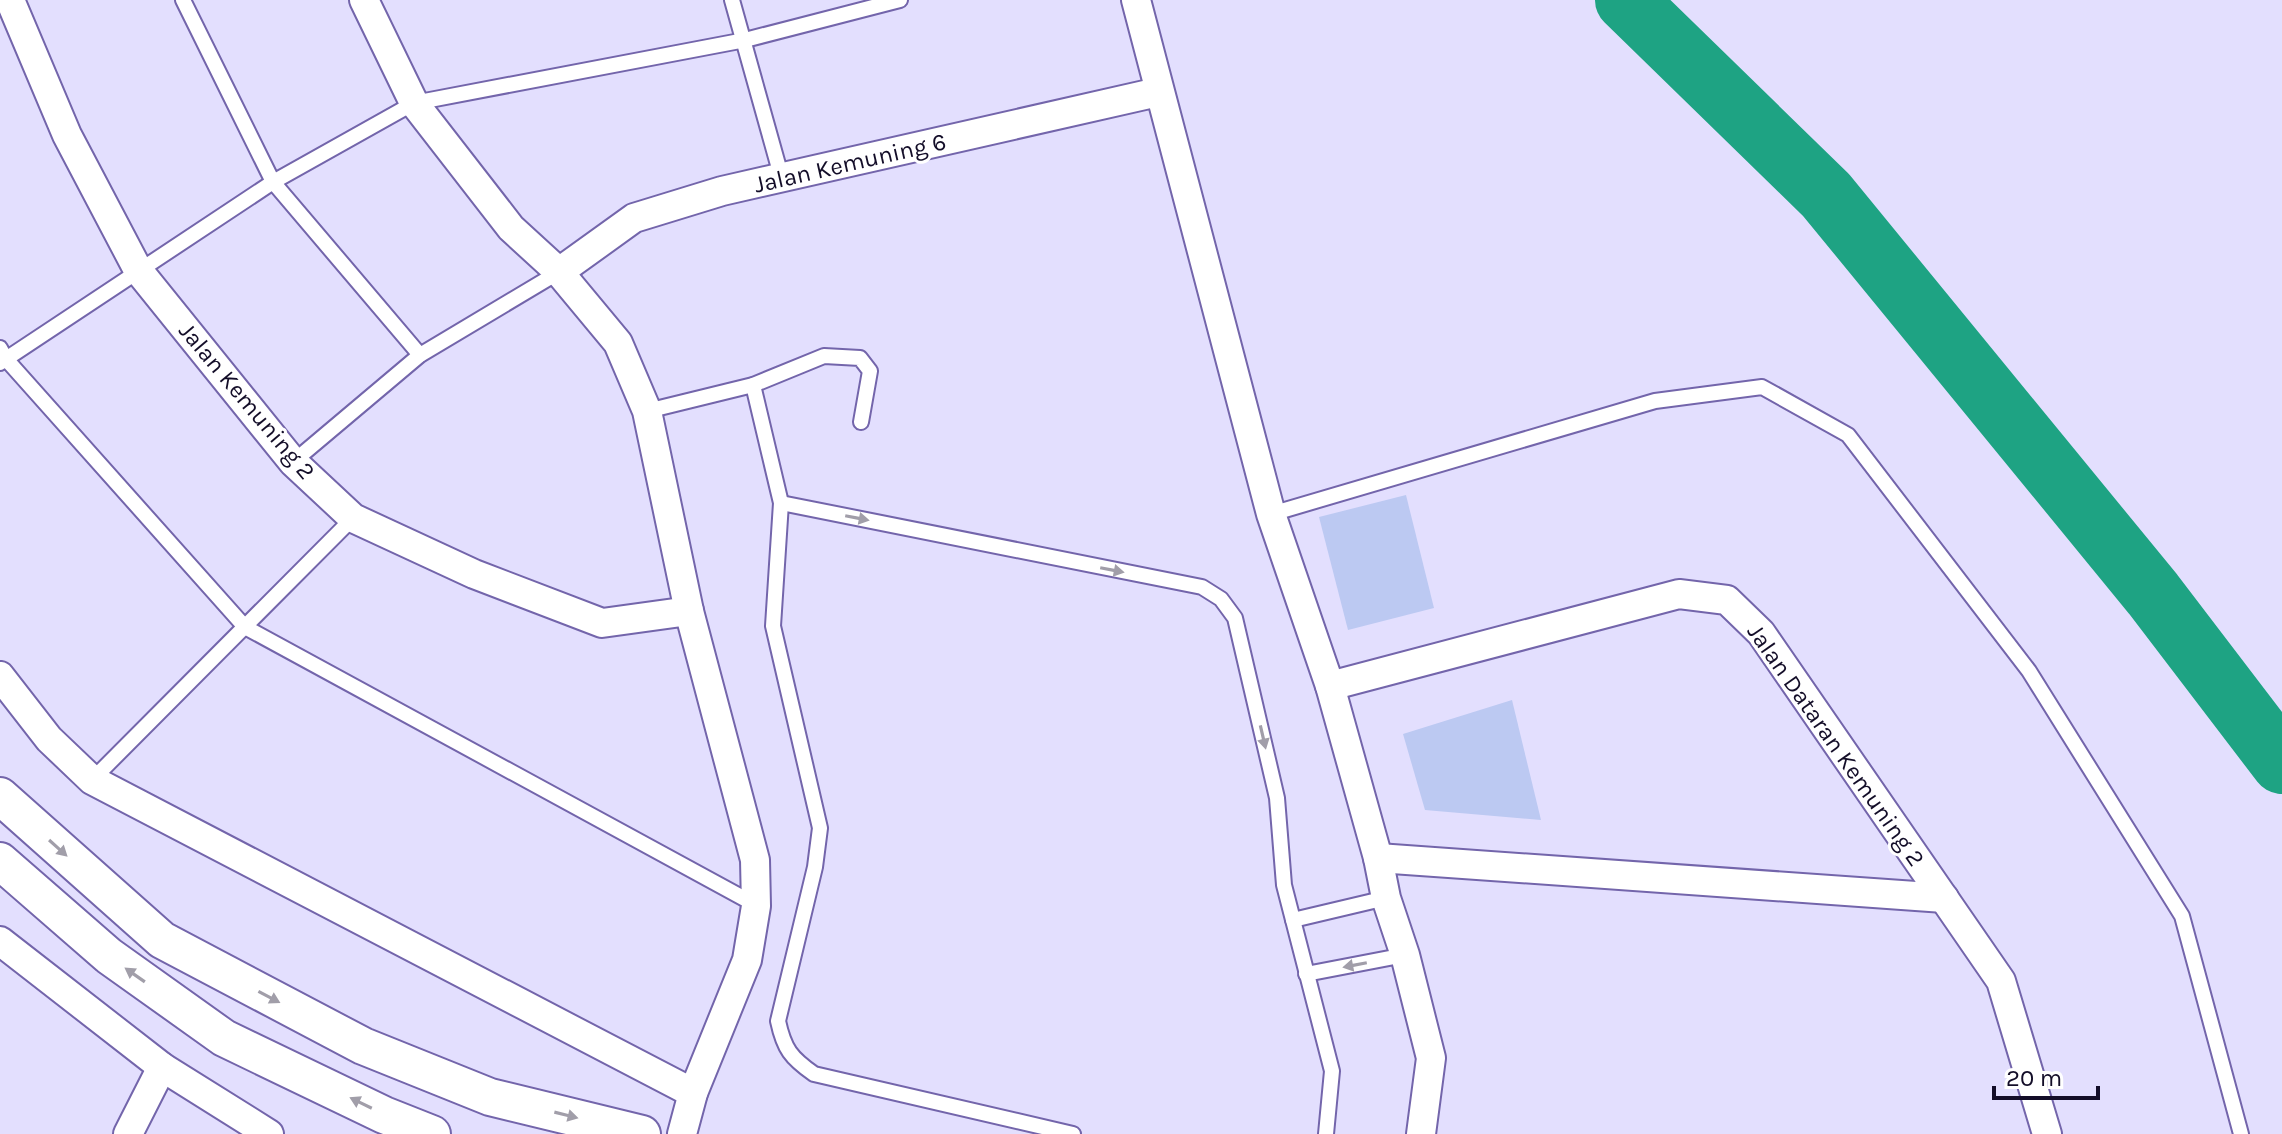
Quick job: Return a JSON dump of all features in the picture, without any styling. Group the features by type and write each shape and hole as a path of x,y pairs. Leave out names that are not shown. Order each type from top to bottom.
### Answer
{"street":[{"name":"Jalan Kemuning 2","path":"10,0 67,135 138,270 293,462 353,518 474,574 602,623 689,611"},
{"path":"364,0 414,103 511,228 559,272 618,343 647,411 689,611 755,860 756,906 747,960 693,1093 682,1134"},
{"path":"1136,0 1271,514 1330,686 1431,1058 1421,1134"},
{"name":"Jalan Kemuning 6","path":"559,272 634,218 722,191 1158,92"},
{"name":"Jalan Dataran Kemuning 2","path":"1330,686 1679,594 1727,600 1761,633 2001,981 2047,1134"},
{"path":"0,676 49,739 92,780 693,1093"},
{"path":"0,796 162,940 363,1046 490,1097 642,1134"},
{"path":"1378,858 1944,898"},
{"path":"0,861 109,956 224,1038 384,1115 432,1134"},
{"path":"0,941 162,1067 269,1134"},
{"path":"128,1134 162,1067"}],"lane":[{"path":"183,0 273,182 420,355"},
{"path":"732,0 782,179"},
{"path":"756,906 245,627 2,357 273,182 414,103 745,40 900,0"},
{"path":"293,462 420,355 559,272"},
{"path":"647,411 753,385 824,356 860,358 870,371 861,422"},
{"path":"753,385 781,503 773,626 820,828 815,867 778,1021 783,1044 796,1061 814,1074 1073,1134"},
{"path":"1271,514 1655,401 1762,387 1848,435 2029,671 2182,916 2241,1134"},
{"path":"781,503 1202,587 1221,599 1235,618 1277,798 1284,885 1332,1071 1326,1134"},
{"path":"92,780 353,518"},
{"path":"1293,920 1386,898"},
{"path":"1306,974 1405,955"}],"building":[{"path":"1406,495 1434,608 1348,630 1319,517"},
{"path":"1512,700 1541,820 1425,810 1403,734"}],"waterway":[{"path":"1626,0 1826,195 2153,594 2282,763"}]}
